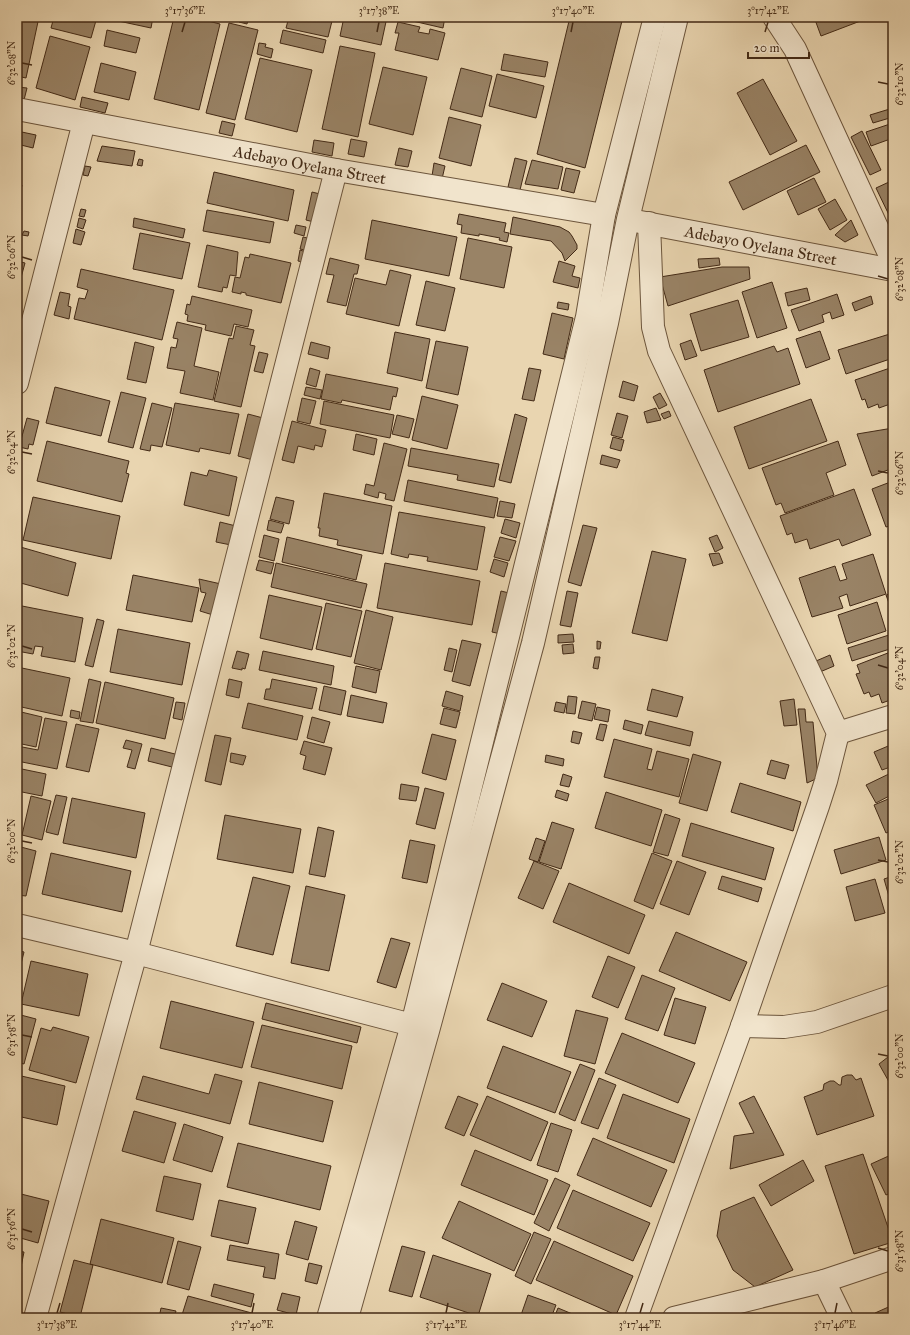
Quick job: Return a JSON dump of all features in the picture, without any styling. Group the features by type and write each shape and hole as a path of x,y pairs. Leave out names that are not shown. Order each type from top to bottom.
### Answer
{"street":[{"path":"328,1318 412,1026 587,317 604,215 655,17"},
{"path":"346,1318 426,1039 533,643 607,323 628,220 677,17"},
{"path":"774,17 795,49 893,262"},
{"name":"Adebayo Oyelana Street","path":"17,109 336,170 604,215"},
{"path":"17,383 84,122"},
{"path":"35,1318 136,953 336,170"},
{"name":"Adebayo Oyelana Street","path":"628,220 893,270"},
{"path":"636,1318 742,1026 826,781 838,733 659,351 654,326 650,223"},
{"path":"838,733 893,716"},
{"path":"482,742 504,748"},
{"path":"17,925 136,953 412,1026"},
{"path":"742,1026 784,1027 817,1022 893,996"},
{"path":"674,1318 824,1281 893,1258"},
{"path":"824,1281 842,1318"}],"building":[{"path":"17,17 39,17 26,78 17,76"},
{"path":"54,17 97,17 91,38 51,28"},
{"path":"110,17 153,17 151,28 109,19"},
{"path":"174,17 192,17 220,24 199,110 154,99"},
{"path":"228,17 237,17 236,21 227,19"},
{"path":"240,17 249,17 247,24 239,22"},
{"path":"289,17 333,17 328,37 286,28"},
{"path":"344,17 387,17 381,45 340,36"},
{"path":"405,17 445,17 443,28 404,19"},
{"path":"570,17 623,17 585,168 537,154"},
{"path":"814,17 862,17 863,20 821,36"},
{"path":"398,22 420,27 418,32 429,34 430,29 445,33 438,60 395,50 399,33 395,33"},
{"path":"229,23 258,30 235,120 206,113"},
{"path":"107,30 140,38 136,53 104,46"},
{"path":"283,30 326,40 323,53 280,43"},
{"path":"50,36 90,47 75,100 36,88"},
{"path":"259,43 266,44 265,47 273,49 271,58 257,54"},
{"path":"340,46 375,53 358,137 322,129"},
{"path":"504,54 548,62 545,77 501,70"},
{"path":"260,58 312,70 297,132 245,119"},
{"path":"101,63 136,72 129,100 94,92"},
{"path":"383,67 427,77 413,135 369,124"},
{"path":"461,68 492,76 482,117 450,109"},
{"path":"497,74 544,86 536,118 489,106"},
{"path":"763,79 797,141 770,155 737,93"},
{"path":"17,87 27,88 24,100 17,98"},
{"path":"82,97 108,103 105,113 80,107"},
{"path":"893,108 893,117 873,123 870,115"},
{"path":"449,117 481,125 471,166 439,158"},
{"path":"222,121 235,124 232,136 219,133"},
{"path":"893,123 893,138 871,146 866,132"},
{"path":"17,131 36,135 33,148 17,144"},
{"path":"862,131 881,170 870,175 851,137"},
{"path":"351,139 367,142 364,157 348,154"},
{"path":"314,140 334,143 332,156 312,152"},
{"path":"806,145 820,172 743,210 729,182"},
{"path":"102,146 135,151 132,166 97,161"},
{"path":"399,148 412,151 408,167 395,165"},
{"path":"515,158 527,161 520,190 508,187"},
{"path":"139,159 143,160 142,166 137,165"},
{"path":"532,160 563,167 558,189 525,184"},
{"path":"434,163 445,166 442,179 432,176"},
{"path":"85,166 91,167 88,176 83,175"},
{"path":"566,168 580,171 574,193 561,190"},
{"path":"214,172 294,190 288,221 207,203"},
{"path":"814,178 826,202 798,215 787,191"},
{"path":"889,182 893,190 893,215 890,217 876,188"},
{"path":"17,184 22,185 20,194 17,193"},
{"path":"312,192 320,194 314,222 306,220"},
{"path":"835,199 847,220 830,230 818,209"},
{"path":"17,205 21,206 17,227"},
{"path":"81,209 86,210 84,217 79,216"},
{"path":"207,210 274,222 270,243 203,231"},
{"path":"459,214 506,223 504,232 509,233 507,242 499,240 500,238 479,234 479,236 461,233 462,225 457,224"},
{"path":"513,217 560,227 569,232 577,245 577,249 565,261 562,253 551,241 510,234"},
{"path":"79,218 86,220 83,229 77,227"},
{"path":"134,218 185,229 183,238 133,227"},
{"path":"372,220 457,237 449,276 365,259"},
{"path":"851,220 858,235 845,242 835,235"},
{"path":"296,225 306,227 304,236 294,233"},
{"path":"76,229 85,232 81,245 73,243"},
{"path":"24,231 29,232 28,236 22,235"},
{"path":"140,233 190,243 182,279 133,269"},
{"path":"303,237 312,239 309,251 300,249"},
{"path":"468,238 512,247 504,288 460,279"},
{"path":"207,245 238,252 236,276 230,275 227,288 223,287 222,292 198,287"},
{"path":"300,250 309,253 307,263 298,261"},
{"path":"250,254 291,263 281,303 246,295 246,293 241,292 241,294 232,292 235,277 240,278 245,257 249,258"},
{"path":"330,258 359,265 357,274 354,274 346,306 327,302 334,275 326,274"},
{"path":"719,258 720,265 699,268 698,259"},
{"path":"17,261 25,263 19,285 17,285"},
{"path":"559,261 575,266 572,276 580,278 578,288 553,282"},
{"path":"722,267 749,267 750,279 668,306 660,277"},
{"path":"81,269 174,290 162,340 74,319 79,298 85,299 88,290 77,287"},
{"path":"390,270 411,275 399,326 346,314 355,278 386,285"},
{"path":"426,281 455,288 445,331 416,325"},
{"path":"772,282 787,328 757,338 742,292"},
{"path":"807,288 810,300 788,306 785,293"},
{"path":"60,292 70,294 68,306 71,307 69,319 54,315"},
{"path":"837,294 844,315 832,319 830,312 822,315 824,322 799,331 791,310"},
{"path":"192,296 252,310 248,327 234,324 231,336 205,330 206,325 187,321 188,315 185,314 187,304 190,305"},
{"path":"871,296 873,304 855,311 852,303"},
{"path":"738,300 749,337 701,351 690,314"},
{"path":"558,302 569,304 568,310 557,308"},
{"path":"552,313 573,318 564,359 543,354"},
{"path":"177,322 202,328 194,366 219,372 213,400 180,393 185,371 167,368 171,347 176,348 178,339 173,338"},
{"path":"236,326 254,330 250,345 255,346 241,407 214,401 229,338 233,339"},
{"path":"820,331 830,359 806,368 796,339"},
{"path":"395,332 430,339 422,381 387,373"},
{"path":"893,333 893,358 846,374 838,350"},
{"path":"691,340 697,356 685,360 680,344"},
{"path":"436,341 468,347 458,395 426,388"},
{"path":"135,342 154,347 146,383 127,379"},
{"path":"311,342 330,347 328,359 308,354"},
{"path":"774,346 777,352 788,348 800,384 718,412 704,370"},
{"path":"259,352 268,354 263,373 254,371"},
{"path":"893,367 893,403 879,408 878,404 868,408 865,399 862,400 855,380"},
{"path":"310,368 320,371 316,387 306,384"},
{"path":"529,368 541,370 534,401 522,399"},
{"path":"326,374 398,388 396,397 393,396 390,410 342,400 341,403 321,399"},
{"path":"623,381 638,386 634,401 619,397"},
{"path":"55,387 110,401 101,436 46,423"},
{"path":"306,387 322,390 320,399 304,395"},
{"path":"121,392 146,398 133,448 108,442"},
{"path":"660,393 667,405 659,409 653,397"},
{"path":"422,396 458,405 447,449 412,440"},
{"path":"302,398 316,401 310,424 297,421"},
{"path":"811,399 827,441 749,469 734,427"},
{"path":"324,401 394,415 390,438 320,424"},
{"path":"152,403 172,408 162,447 151,445 150,451 140,449"},
{"path":"175,403 239,414 230,454 200,448 199,452 166,445"},
{"path":"656,408 661,420 647,423 644,412"},
{"path":"669,411 671,416 664,419 661,414"},
{"path":"617,413 628,416 622,438 611,435"},
{"path":"248,414 263,418 253,460 238,456"},
{"path":"515,414 527,418 511,483 499,480"},
{"path":"397,415 414,419 409,438 392,434"},
{"path":"27,418 39,421 33,445 29,444 28,449 19,447"},
{"path":"292,421 326,430 322,447 315,445 314,450 298,446 294,463 282,460"},
{"path":"893,428 893,468 872,476 857,434"},
{"path":"356,434 377,439 374,455 353,450"},
{"path":"613,437 624,440 621,451 610,448"},
{"path":"47,441 129,461 126,473 129,474 122,502 37,481"},
{"path":"838,441 846,465 826,473 834,495 785,513 781,503 776,505 762,468"},
{"path":"384,443 407,449 394,501 385,499 386,494 379,492 378,498 364,494 366,484 374,486"},
{"path":"411,448 499,464 494,487 457,480 458,475 408,466"},
{"path":"602,455 620,460 617,468 600,464"},
{"path":"209,470 237,477 229,516 184,505 191,472 207,476"},
{"path":"408,480 498,498 494,518 404,501"},
{"path":"893,481 893,525 886,527 872,489"},
{"path":"854,489 871,535 842,546 839,539 810,549 807,539 795,543 792,533 787,535 780,516"},
{"path":"324,493 392,506 383,554 337,545 338,540 319,536 320,528 318,528"},
{"path":"33,497 120,516 111,559 23,540"},
{"path":"276,497 294,501 289,524 270,519"},
{"path":"500,501 515,504 512,518 497,516"},
{"path":"399,512 485,527 477,570 427,561 428,557 409,554 408,558 391,554"},
{"path":"505,519 520,523 516,538 501,533"},
{"path":"269,520 284,524 281,533 267,530"},
{"path":"220,522 236,526 231,545 216,542"},
{"path":"583,525 597,528 581,586 568,582"},
{"path":"264,535 279,539 274,561 259,557"},
{"path":"717,535 723,548 715,552 709,538"},
{"path":"287,537 362,555 356,580 282,562"},
{"path":"500,537 516,541 509,561 494,557"},
{"path":"17,546 76,563 68,596 17,582"},
{"path":"652,551 686,559 667,641 632,633"},
{"path":"719,553 723,563 713,566 709,554"},
{"path":"873,554 886,594 850,606 847,594 839,597 843,608 812,617 799,578 835,566 840,581 847,579 842,564"},
{"path":"494,559 508,563 504,577 490,572"},
{"path":"259,560 274,563 271,574 256,570"},
{"path":"276,563 367,584 361,608 271,587"},
{"path":"385,563 480,581 472,625 377,608"},
{"path":"133,575 199,588 192,622 126,610"},
{"path":"199,579 221,584 213,615 200,611 206,593 201,592"},
{"path":"501,591 509,593 501,634 492,632"},
{"path":"567,591 578,593 571,627 560,625"},
{"path":"893,593 893,614 886,595"},
{"path":"269,595 322,607 312,650 260,638"},
{"path":"877,602 886,631 847,644 838,615"},
{"path":"326,603 362,611 351,657 316,649"},
{"path":"17,605 83,618 75,662 41,656 43,647 35,646 33,654 17,651"},
{"path":"366,610 393,617 381,670 354,663"},
{"path":"97,619 104,621 93,667 85,665"},
{"path":"118,629 190,643 182,685 110,672"},
{"path":"573,634 574,642 558,643 558,635"},
{"path":"889,635 893,648 852,661 848,648"},
{"path":"462,640 481,644 470,686 452,681"},
{"path":"597,641 601,642 600,649 597,649"},
{"path":"573,644 574,653 563,654 562,645"},
{"path":"449,648 457,650 452,672 444,670"},
{"path":"237,651 249,654 245,669 242,668 242,670 232,668"},
{"path":"263,651 334,666 331,685 259,670"},
{"path":"893,651 893,699 882,703 879,694 871,697 869,692 864,694 856,674 860,673 857,665"},
{"path":"830,655 834,666 820,672 816,661"},
{"path":"595,657 600,657 598,669 593,668"},
{"path":"356,666 380,671 376,693 352,687"},
{"path":"17,667 70,678 62,716 17,706"},
{"path":"89,679 101,682 93,723 80,721"},
{"path":"229,679 242,682 239,698 226,695"},
{"path":"272,679 317,688 312,709 264,699 266,689 270,689"},
{"path":"105,682 174,698 165,739 96,723"},
{"path":"324,686 346,691 341,715 319,710"},
{"path":"652,689 683,697 677,717 647,710"},
{"path":"446,691 463,696 460,711 442,706"},
{"path":"351,695 387,703 383,723 347,716"},
{"path":"568,696 577,697 575,714 566,713"},
{"path":"794,699 797,725 784,726 780,701"},
{"path":"582,701 596,704 592,721 578,718"},
{"path":"176,702 185,703 182,720 173,718"},
{"path":"556,702 566,704 564,713 554,711"},
{"path":"248,703 303,716 297,740 242,728"},
{"path":"597,707 610,710 608,722 594,719"},
{"path":"444,708 460,712 456,728 440,724"},
{"path":"798,709 805,709 806,722 813,722 818,778 807,783"},
{"path":"71,710 80,712 79,719 70,717"},
{"path":"17,711 42,717 36,747 17,743"},
{"path":"312,717 330,722 324,743 307,738"},
{"path":"45,718 67,722 57,769 17,761 17,746 38,750"},
{"path":"625,720 643,725 641,734 623,729"},
{"path":"649,721 693,732 690,746 645,735"},
{"path":"76,724 99,729 89,772 66,767"},
{"path":"600,724 607,725 603,741 596,739"},
{"path":"573,731 582,733 579,744 571,742"},
{"path":"432,734 456,740 446,780 422,773"},
{"path":"215,735 231,738 221,785 205,781"},
{"path":"614,739 652,749 647,769 652,770 657,751 689,759 679,797 604,777"},
{"path":"126,740 142,744 135,769 127,767 132,750 123,748"},
{"path":"304,741 332,748 325,775 303,769 306,756 300,754"},
{"path":"893,744 893,766 882,770 874,752"},
{"path":"151,748 179,755 176,768 148,761"},
{"path":"231,753 246,756 243,765 230,762"},
{"path":"693,754 721,762 707,811 679,803"},
{"path":"546,755 564,759 563,766 545,762"},
{"path":"771,760 789,765 785,779 767,774"},
{"path":"17,768 46,774 42,796 17,791"},
{"path":"893,772 893,794 876,803 866,785"},
{"path":"563,774 572,777 569,787 560,785"},
{"path":"740,783 801,802 793,831 731,812"},
{"path":"401,784 419,787 416,801 399,799"},
{"path":"425,788 444,793 435,829 416,824"},
{"path":"557,790 569,794 567,801 555,797"},
{"path":"606,792 662,810 651,846 595,828"},
{"path":"56,795 67,797 58,835 46,832"},
{"path":"31,796 51,801 42,840 22,835"},
{"path":"893,797 893,830 886,833 874,805"},
{"path":"72,798 145,813 136,858 63,843"},
{"path":"665,814 680,819 668,856 653,852"},
{"path":"225,815 301,829 293,873 217,859"},
{"path":"17,821 21,822 18,837 17,836"},
{"path":"552,822 574,829 561,869 539,862"},
{"path":"691,823 774,848 765,880 682,856"},
{"path":"318,827 334,831 325,877 309,874"},
{"path":"879,837 886,860 841,874 834,850"},
{"path":"536,838 545,841 538,862 529,859"},
{"path":"410,840 435,845 427,883 402,878"},
{"path":"17,846 36,851 26,896 17,895"},
{"path":"51,853 131,871 122,912 42,894"},
{"path":"652,853 672,861 653,909 634,901"},
{"path":"534,861 559,871 543,909 518,898"},
{"path":"677,861 706,872 689,915 660,904"},
{"path":"722,876 762,888 758,902 718,889"},
{"path":"893,876 893,907 892,907 884,879"},
{"path":"253,877 290,886 273,955 236,946"},
{"path":"875,879 885,913 855,921 846,887"},
{"path":"569,883 645,915 629,954 553,922"},
{"path":"306,886 345,895 329,971 291,963"},
{"path":"676,932 747,962 730,1001 659,971"},
{"path":"391,938 410,943 396,988 377,982"},
{"path":"17,950 24,952 17,980"},
{"path":"608,956 635,967 618,1008 592,997"},
{"path":"31,961 88,974 79,1016 21,1004"},
{"path":"642,975 675,988 658,1031 625,1019"},
{"path":"502,983 547,1001 532,1037 487,1020"},
{"path":"675,998 706,1007 695,1044 664,1035"},
{"path":"171,1001 254,1022 242,1068 160,1048"},
{"path":"266,1003 361,1027 357,1043 262,1019"},
{"path":"576,1010 608,1018 595,1064 564,1056"},
{"path":"17,1014 36,1019 24,1064 17,1062"},
{"path":"262,1025 352,1046 342,1089 251,1067"},
{"path":"53,1027 89,1037 76,1083 29,1070 41,1028 51,1031"},
{"path":"622,1033 695,1063 678,1103 605,1073"},
{"path":"503,1046 571,1072 555,1113 487,1088"},
{"path":"888,1057 893,1058 893,1089 879,1064"},
{"path":"580,1064 595,1070 575,1121 559,1114"},
{"path":"215,1074 242,1081 230,1124 136,1099 143,1076 209,1094"},
{"path":"17,1075 65,1086 57,1125 17,1116"},
{"path":"852,1075 856,1080 861,1078 874,1116 817,1135 804,1097 823,1090 824,1084 830,1081 834,1081 841,1085 842,1077"},
{"path":"599,1078 616,1085 598,1129 581,1123"},
{"path":"259,1082 333,1101 323,1142 249,1124"},
{"path":"623,1094 690,1119 674,1163 607,1138"},
{"path":"458,1096 478,1104 464,1136 445,1128"},
{"path":"487,1096 548,1122 531,1161 470,1135"},
{"path":"754,1096 784,1155 730,1169 734,1136 754,1133 739,1103"},
{"path":"134,1111 176,1123 164,1163 122,1151"},
{"path":"551,1123 572,1130 558,1172 537,1165"},
{"path":"184,1124 223,1137 212,1172 173,1160"},
{"path":"593,1138 667,1170 651,1207 577,1175"},
{"path":"238,1143 331,1166 320,1210 227,1187"},
{"path":"475,1150 548,1180 534,1215 461,1185"},
{"path":"863,1154 893,1242 854,1254 825,1166"},
{"path":"893,1154 893,1192 886,1195 871,1164"},
{"path":"803,1160 814,1181 771,1206 759,1185"},
{"path":"164,1176 201,1184 193,1220 156,1211"},
{"path":"555,1178 570,1185 549,1231 534,1223"},
{"path":"573,1190 650,1223 633,1261 557,1228"},
{"path":"17,1193 49,1201 38,1243 17,1237"},
{"path":"754,1197 793,1270 755,1287 733,1270 717,1236 721,1211"},
{"path":"219,1200 256,1208 248,1244 211,1236"},
{"path":"459,1201 531,1234 514,1271 442,1238"},
{"path":"101,1219 174,1238 162,1283 90,1264"},
{"path":"295,1221 317,1227 308,1260 286,1254"},
{"path":"534,1232 551,1239 531,1284 515,1276"},
{"path":"178,1241 201,1247 189,1290 167,1284"},
{"path":"554,1241 633,1276 616,1315 536,1280"},
{"path":"230,1245 279,1254 275,1279 263,1277 265,1267 227,1260"},
{"path":"402,1246 425,1252 412,1297 389,1291"},
{"path":"17,1251 24,1252 17,1287"},
{"path":"433,1255 491,1274 478,1316 420,1297"},
{"path":"74,1260 93,1265 80,1317 60,1312"},
{"path":"309,1263 322,1266 317,1284 305,1281"},
{"path":"214,1284 254,1294 251,1307 211,1296"},
{"path":"282,1293 300,1297 296,1315 277,1310"},
{"path":"528,1295 556,1305 551,1318 520,1318"},
{"path":"188,1296 263,1316 263,1318 181,1318"},
{"path":"893,1305 893,1318 877,1318 875,1313"},
{"path":"161,1308 176,1311 174,1318 159,1318"},
{"path":"558,1308 582,1318 554,1318"}]}
